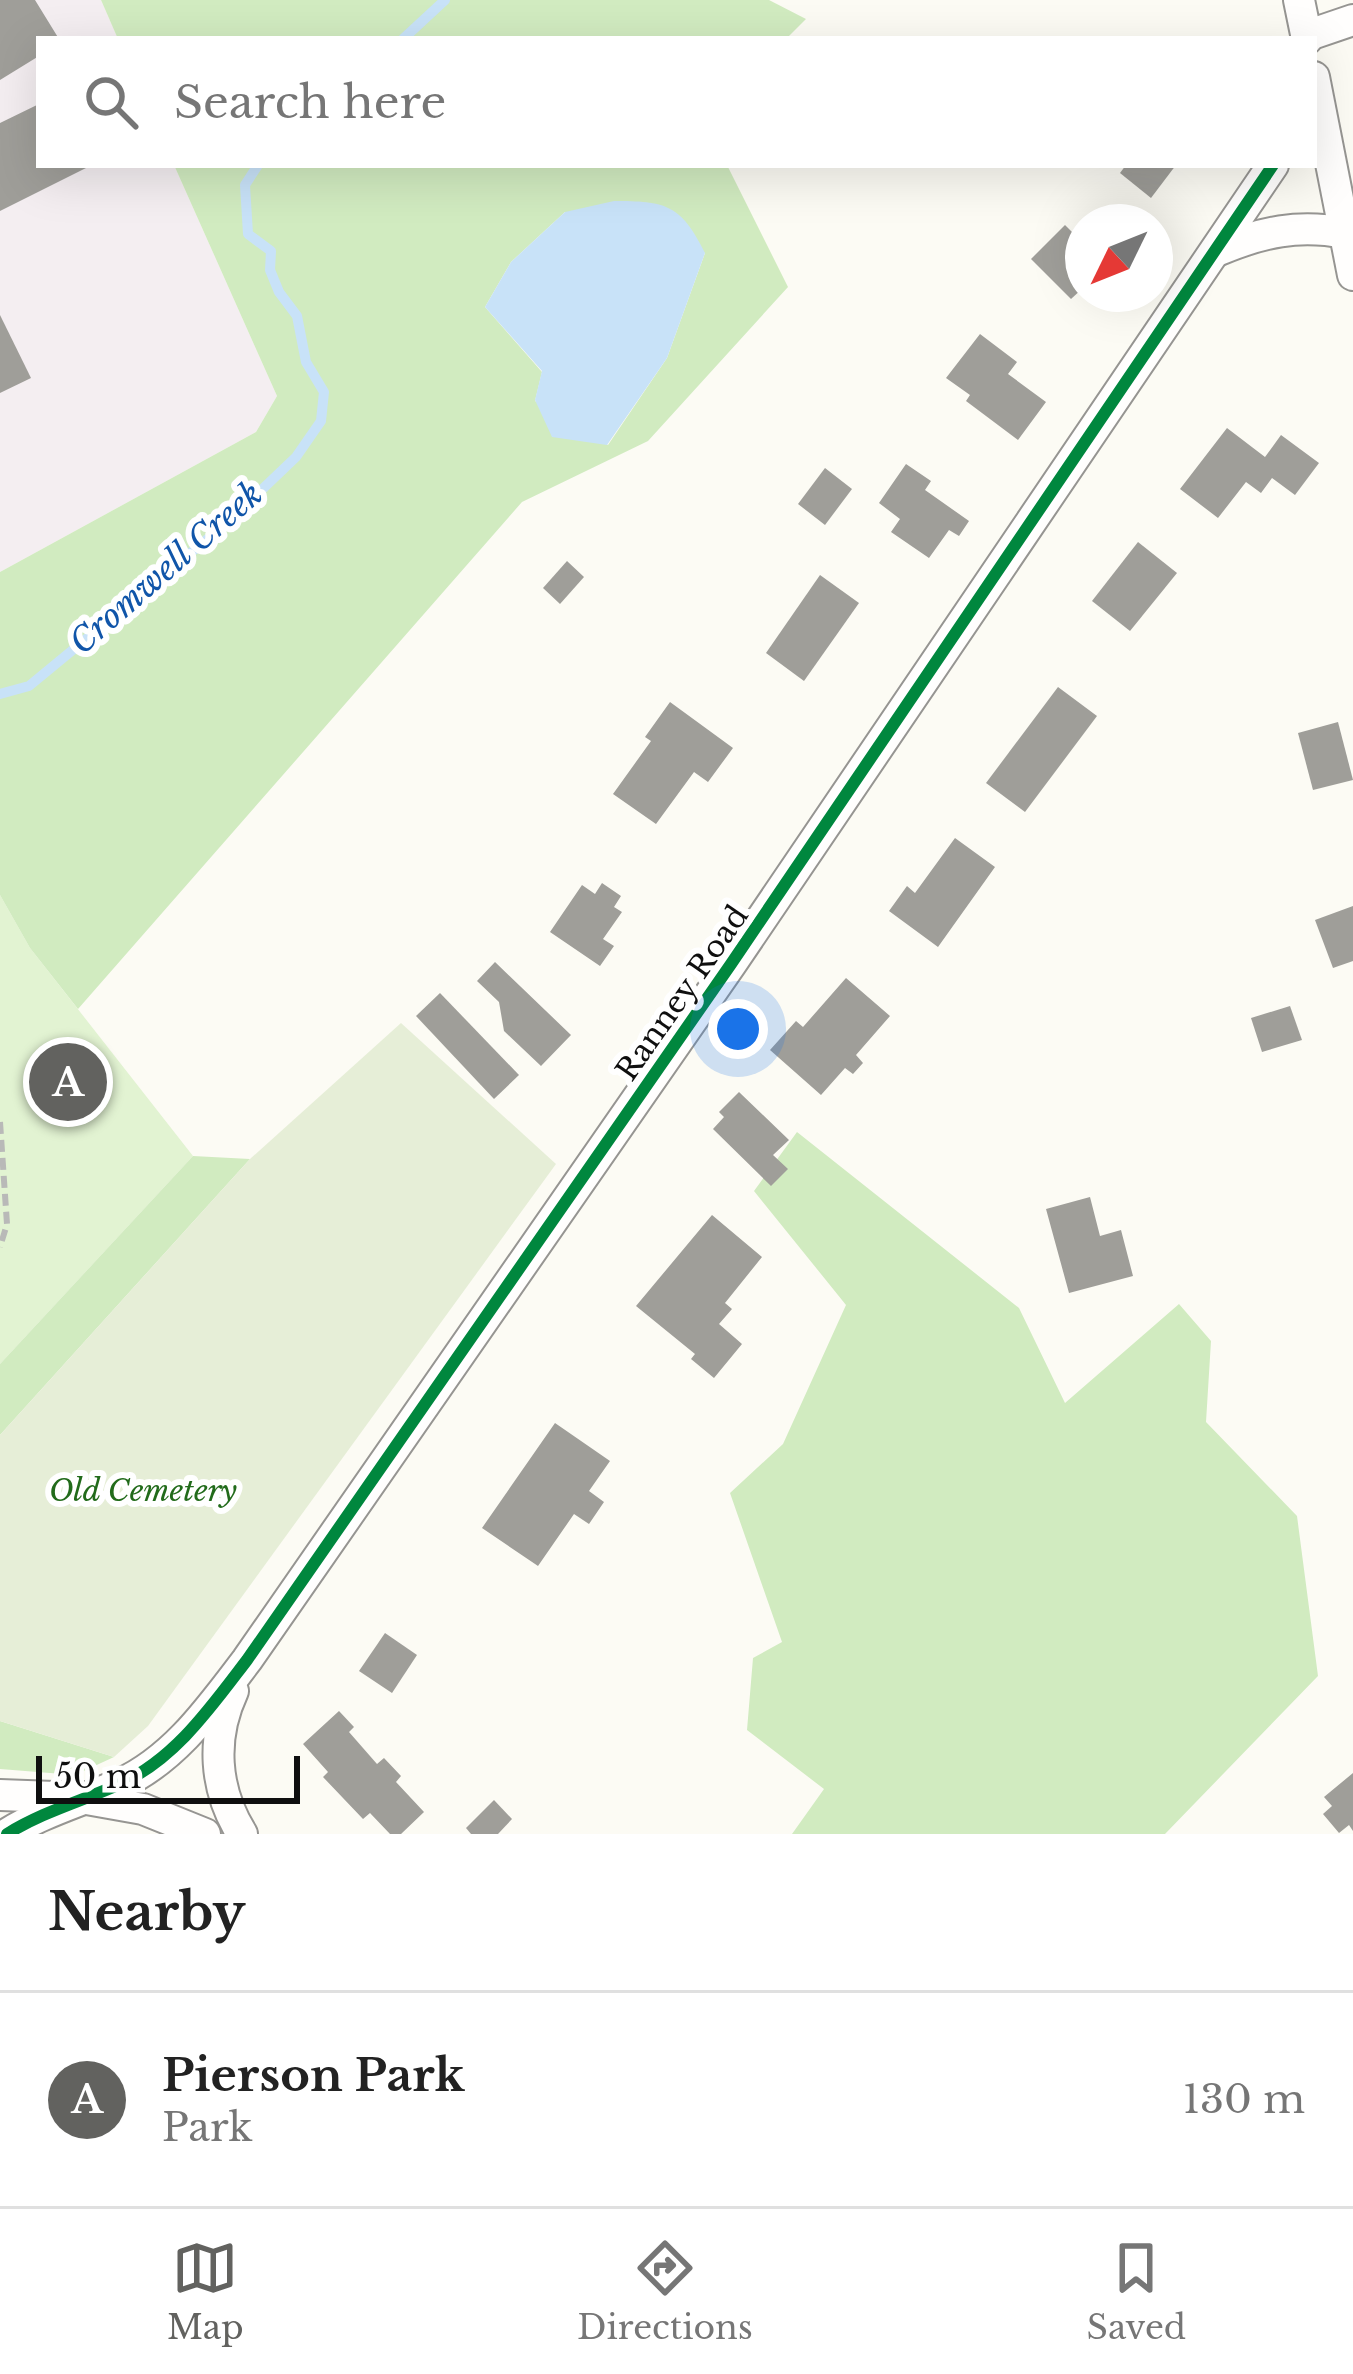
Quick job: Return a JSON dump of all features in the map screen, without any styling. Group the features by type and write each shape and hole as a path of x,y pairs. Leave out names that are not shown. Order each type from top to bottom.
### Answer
{"street":[{"path":"1299,0 1306,36"},
{"path":"1311,36 1353,20"},
{"path":"1317,100 1353,275"},
{"name":"Ranney Road","path":"7,1834 123,1783 165,1756 202,1720 731,964 1271,168"},
{"path":"1219,250 1285,228 1345,233"},
{"name":"Ranney Road","path":"242,1834 223,1790 217,1755 222,1715 247,1660"},
{"path":"0,1795 80,1798 143,1809 205,1834"}],"path":[{"path":"0,1122 7,1224 0,1247"}],"shaded area":[{"path":"0,0 101,0 117,36 36,36 36,168 175,168 277,396 256,432 0,572"}],"green space":[{"path":"101,0 769,0 806,19 789,36 117,36"},
{"path":"175,168 728,168 788,287 648,441 522,502 78,1009 30,948 0,895 0,572 256,432 277,396","holes":["565,212 705,253 667,358 608,445 535,401 542,372 485,307 511,262"]},
{"path":"0,895 30,948 193,1156 0,1364"},
{"name":"Old Cemetery","path":"401,1023 556,1164 148,1726 114,1757 0,1721 0,1435 250,1159"},
{"path":"797,1132 1019,1308 1065,1403 1179,1304 1211,1341 1206,1422 1297,1516 1318,1676 1165,1834 792,1834 824,1789 747,1730 753,1658 782,1642 730,1493 783,1444 846,1305 754,1191"},
{"path":"193,1156 250,1159 0,1435 0,1364"},
{"path":"0,1721 114,1757 75,1775 0,1769"}],"water":[{"path":"614,201 670,209 688,224 705,253 667,358 607,445 552,437 535,400 542,371 485,307 511,262 565,212"}],"building":[{"path":"0,0 35,0 57,36 36,36 36,58 0,80"},
{"path":"36,105 36,168 86,168 0,211 0,123"},
{"path":"1124,168 1174,168 1151,198 1120,173"},
{"path":"1065,225 1065,293 1031,259"},
{"path":"0,315 31,378 0,393"},
{"path":"980,334 1017,362 1008,374 1046,402 1018,440 966,401 970,395 946,378"},
{"path":"1227,428 1265,457 1281,435 1319,463 1295,495 1272,478 1261,493 1246,482 1218,518 1180,489"},
{"path":"906,464 931,481 925,490 969,521 959,536 949,530 929,558 891,532 900,519 879,503"},
{"path":"825,468 852,489 825,525 798,504"},
{"path":"1138,542 1177,573 1130,631 1092,601"},
{"path":"567,561 584,577 560,604 543,588"},
{"path":"820,575 859,603 804,681 766,653"},
{"path":"1058,687 1097,716 1025,812 986,783"},
{"path":"670,702 733,748 708,782 694,772 656,824 613,794 651,741 645,737"},
{"path":"1338,722 1353,780 1313,790 1298,733"},
{"path":"955,838 995,867 938,947 889,911 907,886 915,893"},
{"path":"602,883 621,896 614,907 622,912 603,939 614,946 600,966 550,932 582,885 595,894"},
{"path":"1353,906 1353,961 1333,968 1315,920"},
{"path":"495,962 571,1035 541,1066 504,1031 499,1002 477,981"},
{"path":"846,978 890,1016 856,1055 863,1063 853,1074 845,1068 821,1095 770,1050 796,1021 803,1027"},
{"path":"440,993 519,1075 494,1099 416,1016"},
{"path":"1290,1006 1302,1040 1262,1052 1251,1018"},
{"path":"739,1092 789,1140 773,1155 788,1169 771,1186 713,1129 724,1117 719,1112"},
{"path":"1090,1197 1100,1236 1121,1230 1133,1276 1069,1293 1046,1209"},
{"path":"712,1215 762,1257 725,1303 732,1309 719,1324 742,1344 714,1378 691,1359 695,1354 636,1306"},
{"path":"555,1423 610,1461 589,1491 604,1502 589,1524 574,1514 538,1566 482,1528"},
{"path":"385,1633 417,1655 392,1693 359,1671"},
{"path":"339,1711 354,1727 349,1732 377,1764 384,1758 401,1776 396,1782 424,1812 401,1834 390,1834 370,1813 363,1819 323,1777 328,1772 303,1744"},
{"path":"1353,1773 1353,1831 1349,1825 1339,1833 1323,1814 1332,1806 1324,1797"},
{"path":"494,1800 512,1819 498,1834 471,1834 466,1828"}],"waterway":[{"name":"Cromwell Creek","path":"406,36 445,0"},
{"name":"Cromwell Creek","path":"0,694 29,686 228,522 296,457 321,421 324,392 306,362 297,316 270,270 271,251 248,234 245,185 256,168"}],"cycle path":[{"path":"7,1834 140,1773 191,1730 220,1696 731,964 1271,168"}],"place":[{"name":"Pierson Park","path":"68,1082"}]}
